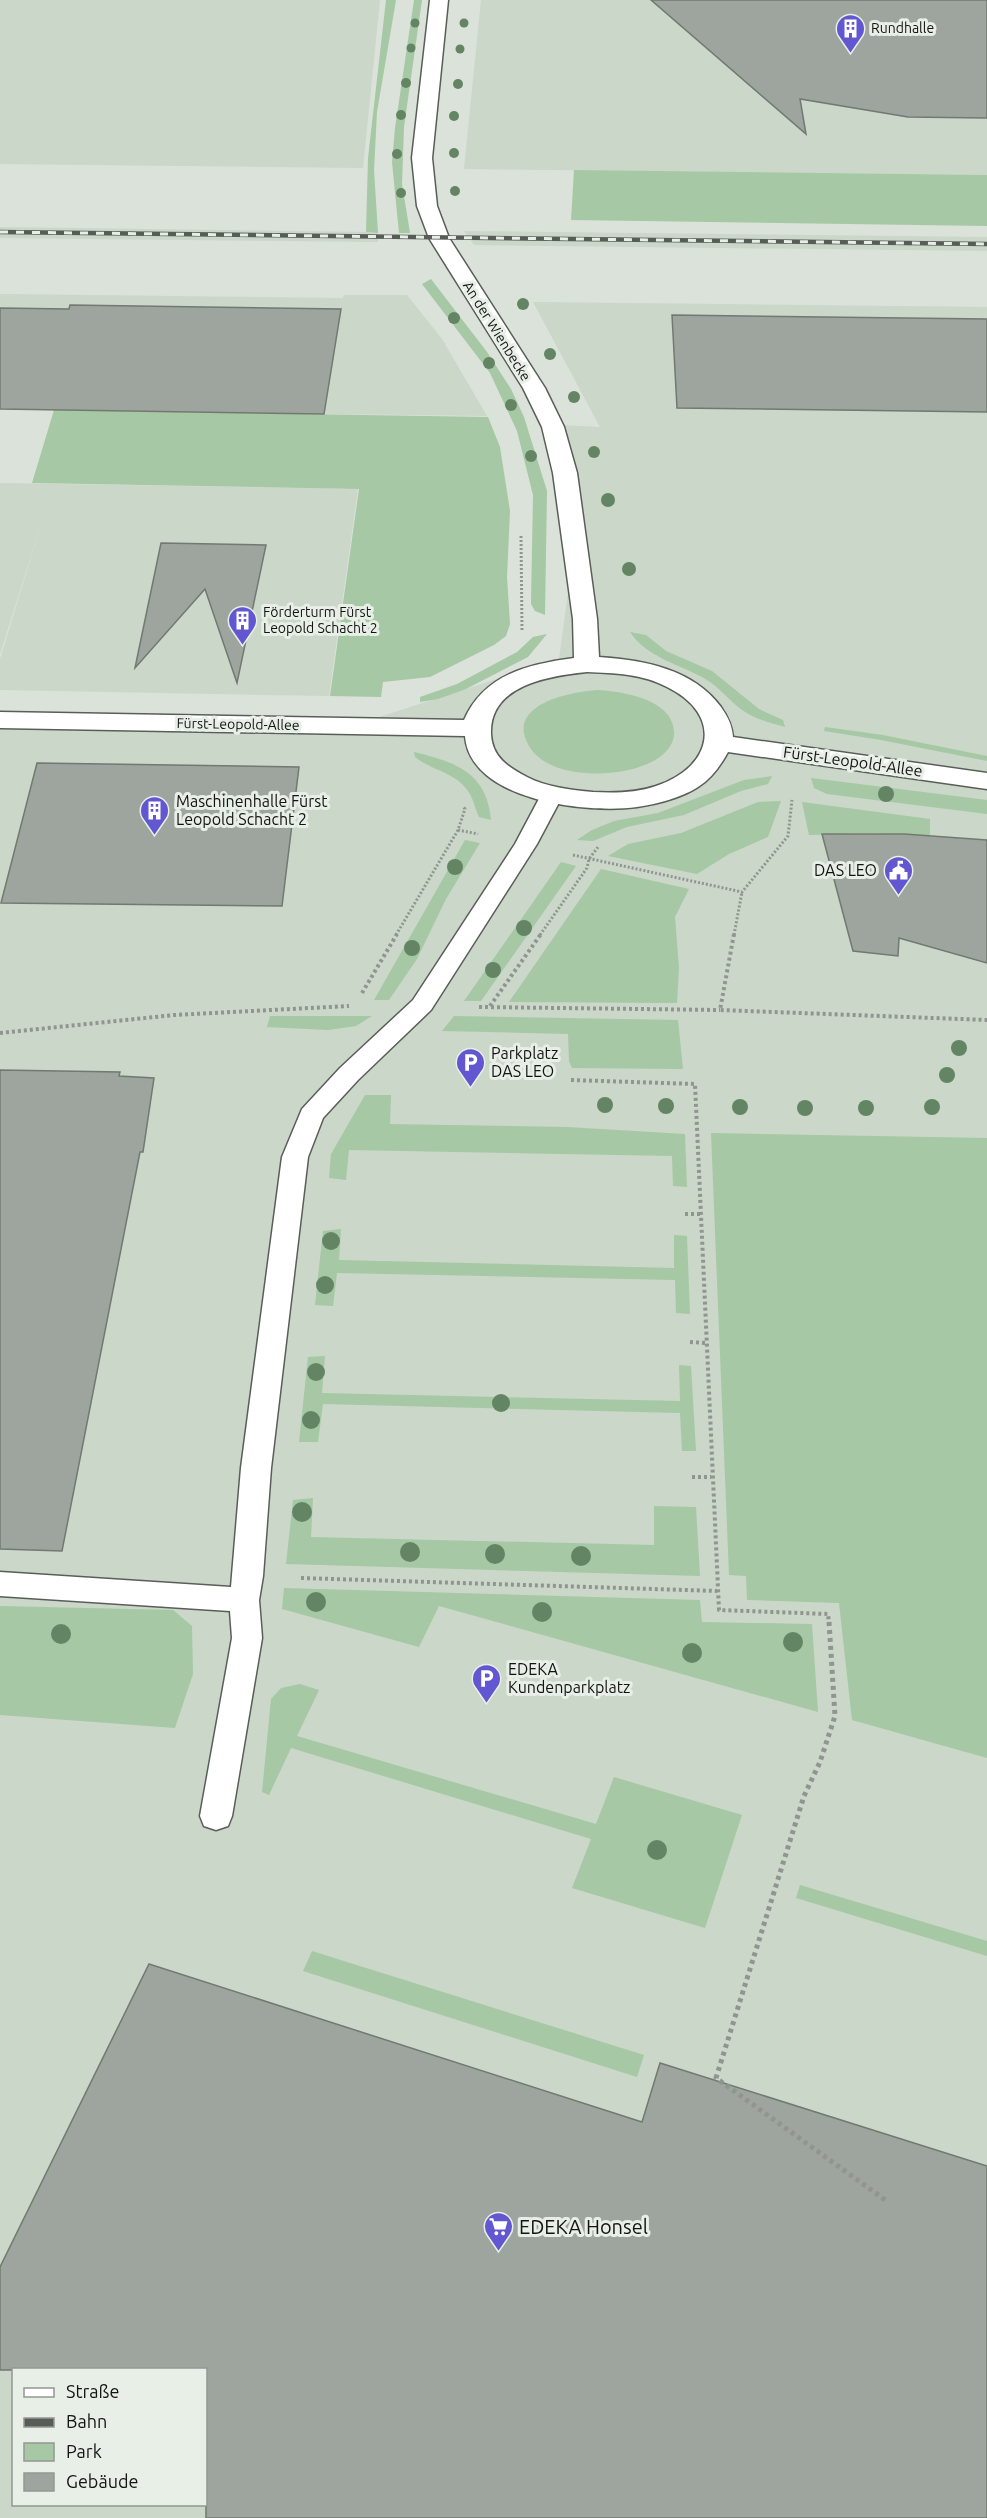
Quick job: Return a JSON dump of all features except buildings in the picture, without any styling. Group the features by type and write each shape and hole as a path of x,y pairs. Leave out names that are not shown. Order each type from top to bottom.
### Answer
{"street":[{"name":"An der Wienbecke","path":"439,0 422,158 427,206 439,238 534,388 553,427 565,473 585,619 587,664"},
{"path":"587,664 623,665 656,673 684,686 707,702 718,722 719,743 708,765 683,784 648,796 608,802 566,799 529,789 498,772 480,751 475,728 481,709 498,691 522,677 552,668 587,664"},
{"name":"Fürst-Leopold-Allee","path":"0,720 475,728"},
{"name":"Fürst-Leopold-Allee","path":"719,743 987,781"}],"lane":[{"path":"216,1816 247,1638 246,1588 256,1468 295,1157 311,1115 349,1074 418,1011 526,844 552,795"},
{"path":"0,1584 246,1588"}],"path":[{"path":"720,1010 742,892 788,836 794,793"},
{"path":"360,997 458,830 465,809 458,800"},
{"path":"742,892 588,859 587,868 489,1007 720,1010 987,1020"},
{"path":"0,1033 110,1020 274,1007 354,1006"},
{"path":"571,1080 695,1084 711,1477 719,1610 828,1614 835,1716 820,1762 801,1808 716,2078 888,2202"},
{"path":"685,1214 700,1214"},
{"path":"690,1342 706,1343"},
{"path":"692,1477 711,1477"},
{"path":"246,1588 717,1591"}],"shaded area":[{"path":"0,0 380,0 363,168 0,164"},
{"path":"481,0 987,0 987,175 464,169"},
{"path":"0,227 366,232 378,233 378,242 0,238"},
{"path":"464,231 987,237 987,251 474,245"},
{"path":"0,294 343,298 344,295 407,295 442,339 487,416 0,409"},
{"path":"533,302 987,307 987,2518 0,2518 0,712 367,721 559,659 581,498 539,424 600,427"},
{"path":"0,483 358,489 329,696 0,690 0,659 44,515 0,654"}],"green space":[{"path":"386,0 396,0 377,112 374,170 378,233 366,232 368,158"},
{"path":"414,0 422,0 404,127 402,184 410,233 399,233 392,162"},
{"path":"574,170 987,175 987,226 571,220"},
{"path":"431,279 487,352 511,389 524,417 547,491 545,615 535,611 531,604 533,495 517,431 490,373 422,284"},
{"path":"54,410 488,417 500,447 510,511 507,577 510,624 506,636 494,645 430,677 383,682 381,697 330,696 359,489 32,483"},
{"path":"630,632 646,635 666,651 712,671 759,709 783,720 785,727 747,713 707,680 646,649"},
{"path":"547,634 528,657 466,689 438,699 420,702 420,697 457,684 517,652 533,637"},
{"path":"599,690 647,700 667,713 674,735 668,749 656,760 634,769 618,772 584,773 567,770 539,757 529,746 524,732 526,720 533,710 559,697"},
{"path":"825,727 883,735 987,756 987,761 824,731"},
{"path":"414,752 443,760 467,772 483,791 491,820 479,817 465,787 451,776 422,762 415,757"},
{"path":"772,776 768,784 741,791 684,815 627,827 593,841 577,840 592,830 614,821 658,813 744,780"},
{"path":"811,778 987,800 987,814 827,794 814,788"},
{"path":"781,801 768,837 729,854 697,874 608,856 628,844 681,833 758,802"},
{"path":"802,802 930,819 930,836 868,833 809,835"},
{"path":"465,840 480,843 446,899 417,959 389,1000 374,1000"},
{"path":"561,862 576,866 481,1001 464,1001"},
{"path":"601,869 689,889 675,917 679,968 677,1003 509,1002"},
{"path":"270,1016 372,1016 356,1026 328,1030 267,1027"},
{"path":"454,1016 678,1020 683,1069 572,1068 569,1061 568,1034 442,1031"},
{"path":"365,1095 391,1095 390,1124 567,1127 685,1134 687,1187 673,1186 672,1156 349,1150 346,1180 329,1178 331,1154"},
{"path":"711,1133 987,1138 987,1758 852,1720 839,1603 747,1600 746,1576 729,1575"},
{"path":"341,1229 339,1260 674,1268 674,1235 687,1236 690,1314 676,1313 675,1280 337,1273 333,1306 315,1305 323,1231"},
{"path":"325,1356 322,1393 680,1401 679,1365 691,1366 696,1451 682,1451 680,1413 323,1404 318,1442 299,1442 308,1357"},
{"path":"313,1498 311,1537 654,1545 654,1506 696,1507 700,1576 286,1564 293,1500"},
{"path":"284,1588 700,1600 702,1622 812,1624 818,1712 439,1606 419,1647 282,1609"},
{"path":"0,1606 173,1610 192,1626 193,1674 175,1728 0,1715"},
{"path":"300,1684 319,1690 297,1736 596,1824 614,1777 742,1815 705,1928 572,1888 591,1839 291,1748 269,1795 262,1792 271,1699 281,1688"},
{"path":"800,1885 987,1941 987,1956 796,1898"},
{"path":"312,1951 644,2055 637,2077 303,1971"}],"railway":[{"path":"0,232 987,244"}],"place":[{"name":"Rundhalle","path":"850,54"},
{"name":"Förderturm Fürst Leopold Schacht 2","path":"242,646"},
{"name":"Maschinenhalle Fürst Leopold Schacht 2","path":"155,836"},
{"name":"DAS LEO","path":"898,896"},
{"name":"Parkplatz DAS LEO","path":"470,1088"},
{"name":"EDEKA Kundenparkplatz","path":"487,1704"},
{"name":"EDEKA Honsel","path":"498,2252"}]}
